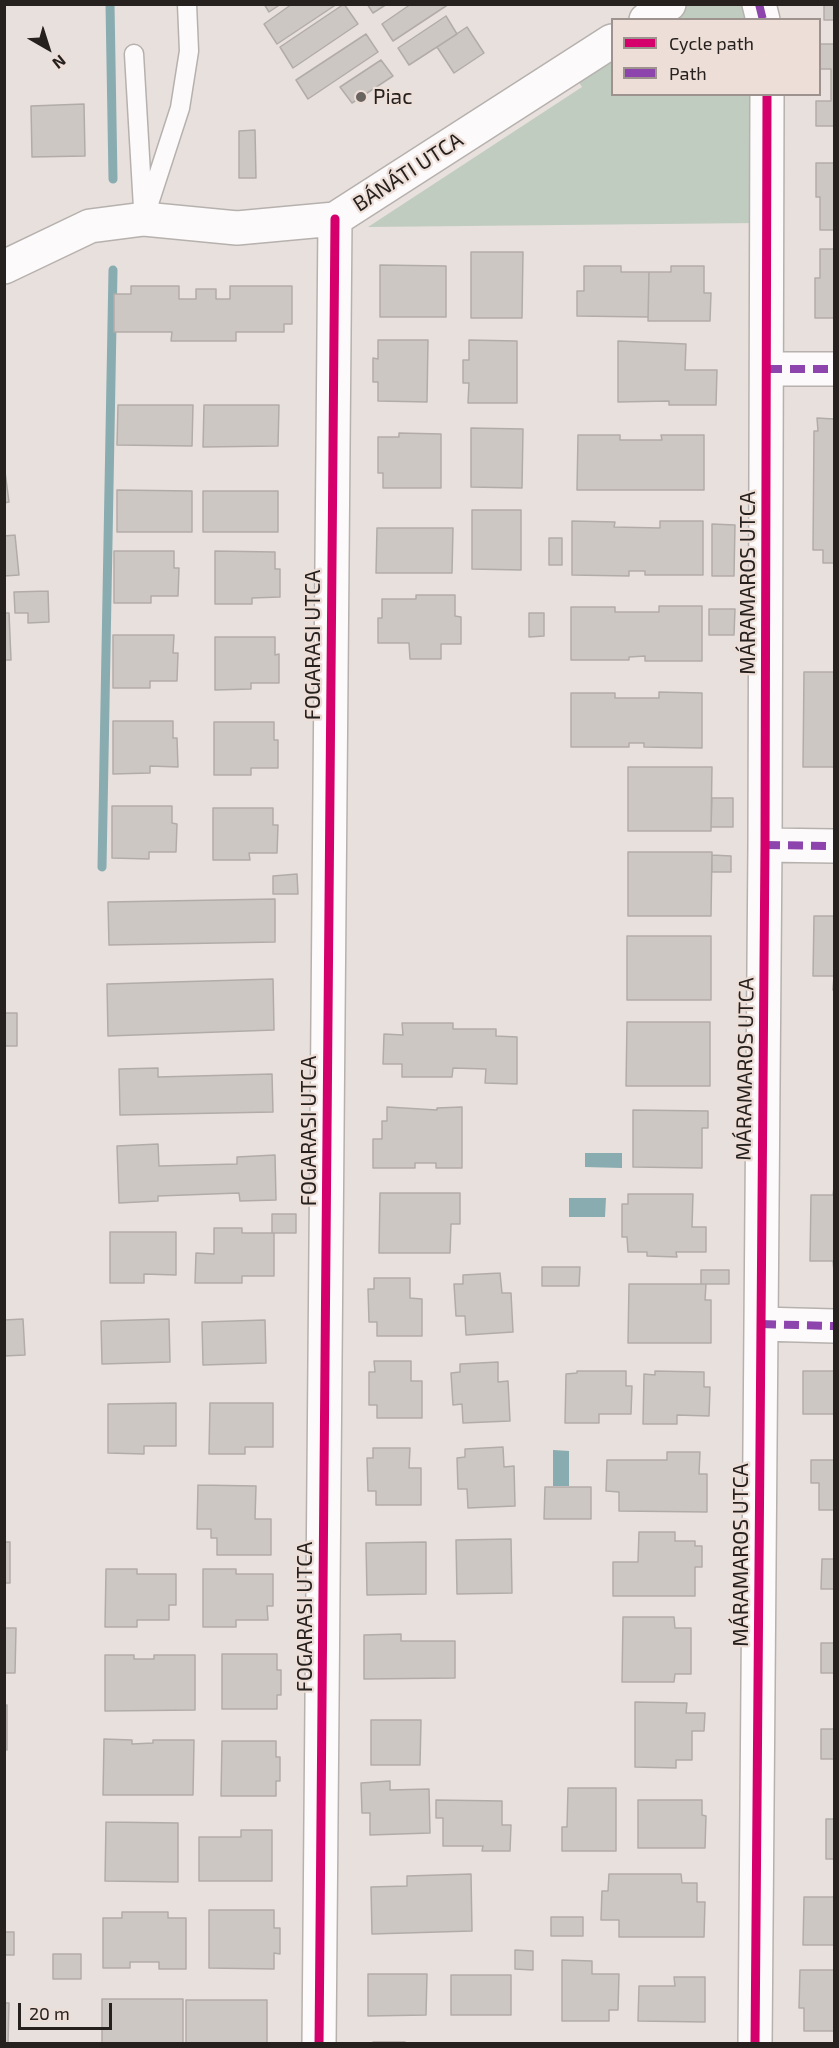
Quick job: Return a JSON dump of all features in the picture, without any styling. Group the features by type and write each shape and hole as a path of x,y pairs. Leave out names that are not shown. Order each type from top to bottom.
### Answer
{"street":[{"path":"649,18 669,4"},
{"name":"BÁNÁTI UTCA","path":"4,267 90,226 144,219 237,228 335,219 611,42"},
{"name":"MÁRAMAROS UTCA","path":"755,2043 765,845 767,96"},
{"name":"FOGARASI UTCA","path":"319,2043 335,219"},
{"path":"767,369 834,369"},
{"path":"765,845 834,846"},
{"path":"761,1324 834,1326"}],"lane":[{"path":"144,219 180,108 189,51 187,4"},
{"path":"134,54 144,219"}],"shaded area":[{"path":"683,4 745,5 750,18 663,18"},
{"path":"611,51 611,96 757,96 758,223 368,227 582,87 574,75"}],"water":[{"path":"585,1153 622,1153 622,1168 585,1167"},
{"path":"569,1198 606,1198 605,1217 569,1217"},
{"path":"553,1450 569,1451 569,1486 553,1486"}],"building":[{"path":"264,4 281,4 269,12"},
{"path":"292,4 337,4 277,44 264,24"},
{"path":"344,4 358,24 293,68 280,47"},
{"path":"367,4 387,4 373,13"},
{"path":"411,4 449,4 393,41 382,24"},
{"path":"824,4 834,4 834,20 824,20"},
{"path":"446,16 457,34 409,65 398,48"},
{"path":"467,27 484,53 454,73 437,47"},
{"path":"366,34 378,52 308,99 296,80"},
{"path":"821,44 834,44 834,126 816,126 816,101 831,101 831,69 821,69"},
{"path":"381,60 393,76 352,103 340,87"},
{"path":"84,104 85,156 32,157 31,106"},
{"path":"255,130 256,178 239,178 239,131"},
{"path":"816,163 834,163 834,230 820,230 820,197 816,197"},
{"path":"820,249 834,249 834,318 815,318 815,278 820,278"},
{"path":"471,252 523,252 522,318 471,318"},
{"path":"380,265 446,266 446,317 380,317"},
{"path":"584,266 621,266 621,272 649,272 648,317 577,316 577,291 584,291"},
{"path":"671,266 704,266 704,293 711,293 710,321 648,321 649,272 671,272"},
{"path":"131,286 179,286 179,299 196,299 196,289 216,289 216,299 230,299 230,286 292,286 292,324 284,324 284,332 236,332 236,341 171,341 172,332 114,332 114,294 131,294"},
{"path":"378,340 428,340 427,402 378,401 378,382 373,382 373,358 378,359"},
{"path":"469,340 517,341 517,403 468,403 469,383 463,383 463,360 469,360"},
{"path":"618,341 686,344 685,370 717,370 716,405 669,405 669,401 618,402"},
{"path":"118,405 193,405 192,446 117,445"},
{"path":"204,405 279,405 278,446 203,447"},
{"path":"817,418 834,419 834,563 823,563 823,550 813,550 814,431 818,431"},
{"path":"471,428 523,429 522,488 471,487"},
{"path":"399,433 441,434 441,488 383,488 383,473 378,473 378,437 399,437"},
{"path":"578,435 620,435 620,440 662,440 661,435 704,435 704,490 577,490"},
{"path":"4,464 9,502 4,503"},
{"path":"117,490 192,491 192,532 117,532"},
{"path":"203,491 278,491 278,532 203,532"},
{"path":"472,510 521,510 521,570 472,569"},
{"path":"572,521 615,522 614,527 660,528 660,521 703,521 703,575 645,575 645,571 629,571 629,576 572,575"},
{"path":"712,524 735,525 734,576 712,576"},
{"path":"377,528 453,528 452,573 376,573"},
{"path":"15,535 19,575 4,576 4,536"},
{"path":"549,538 562,538 562,565 549,565"},
{"path":"114,551 174,551 174,568 179,568 178,596 151,596 151,603 114,603"},
{"path":"215,551 275,552 275,569 280,569 280,597 252,598 252,604 215,604"},
{"path":"48,591 49,622 28,623 28,613 15,613 14,592"},
{"path":"416,595 455,595 455,616 461,617 461,644 441,644 441,659 410,659 409,643 378,643 378,618 382,618 382,599 416,599"},
{"path":"659,606 702,606 702,661 645,661 645,656 629,657 629,660 571,660 571,607 615,607 615,612 659,612"},
{"path":"709,609 735,609 734,635 709,635"},
{"path":"4,613 9,613 11,660 4,660"},
{"path":"529,613 544,613 544,636 529,637"},
{"path":"113,635 174,635 173,653 178,653 177,681 150,681 150,688 113,688"},
{"path":"215,637 275,637 275,655 279,654 279,683 251,683 251,689 215,690"},
{"path":"804,672 834,672 834,767 803,767"},
{"path":"659,692 702,693 702,748 644,747 644,743 629,743 629,747 571,747 571,693 615,693 615,698 659,698"},
{"path":"113,721 173,721 173,738 177,738 178,767 150,766 150,773 113,774"},
{"path":"214,722 274,722 274,740 278,740 278,768 251,768 251,775 214,775"},
{"path":"628,767 712,767 711,831 628,831"},
{"path":"712,798 733,798 733,827 711,827"},
{"path":"112,806 172,806 172,823 177,824 176,852 149,852 149,859 112,858"},
{"path":"213,808 273,808 273,825 278,825 277,853 249,853 250,860 213,860"},
{"path":"628,852 712,852 711,916 628,916"},
{"path":"712,855 731,856 731,872 712,872"},
{"path":"297,874 298,894 273,894 273,876"},
{"path":"275,899 275,942 109,945 108,902"},
{"path":"814,916 834,916 834,976 813,976"},
{"path":"627,936 711,936 711,1000 627,1000"},
{"path":"273,979 274,1030 108,1036 107,984"},
{"path":"4,1013 17,1013 17,1046 4,1046"},
{"path":"627,1022 710,1022 710,1086 626,1086"},
{"path":"402,1023 453,1023 453,1029 496,1029 496,1036 517,1037 517,1084 485,1083 486,1069 453,1068 452,1077 402,1077 402,1064 383,1064 384,1034 403,1035"},
{"path":"158,1068 158,1077 272,1074 273,1112 120,1115 119,1069"},
{"path":"387,1107 437,1110 437,1108 462,1107 462,1168 436,1168 436,1163 415,1163 415,1168 373,1168 373,1139 382,1139 382,1121 387,1121"},
{"path":"633,1110 708,1111 708,1128 702,1128 702,1168 633,1167"},
{"path":"158,1144 159,1166 237,1164 237,1157 275,1155 276,1200 240,1201 239,1193 158,1196 158,1201 119,1203 117,1146"},
{"path":"834,1187 834,1272 833,1261 810,1261 811,1195 833,1195"},
{"path":"380,1193 460,1193 460,1224 451,1224 450,1253 379,1253"},
{"path":"628,1194 693,1194 692,1227 706,1227 706,1252 676,1252 677,1257 647,1256 647,1252 628,1252 627,1237 622,1237 622,1204 628,1204"},
{"path":"272,1214 296,1214 296,1233 272,1233"},
{"path":"214,1228 242,1228 242,1233 274,1233 274,1276 242,1276 242,1283 195,1283 196,1253 214,1254"},
{"path":"110,1232 176,1232 176,1275 144,1274 144,1283 110,1283"},
{"path":"542,1267 580,1267 579,1286 542,1286"},
{"path":"701,1270 729,1270 729,1284 701,1284"},
{"path":"500,1273 502,1293 511,1293 513,1332 466,1335 465,1316 456,1316 454,1284 463,1284 463,1275"},
{"path":"374,1278 410,1278 410,1298 422,1299 422,1336 377,1336 377,1322 369,1322 368,1289 374,1289"},
{"path":"629,1284 706,1284 705,1300 711,1300 711,1343 628,1343"},
{"path":"23,1319 25,1355 4,1356 4,1320"},
{"path":"169,1319 170,1362 102,1364 101,1321"},
{"path":"265,1320 266,1363 203,1365 202,1322"},
{"path":"374,1361 411,1361 411,1381 422,1381 422,1418 377,1418 377,1405 369,1405 369,1372 375,1372"},
{"path":"498,1362 498,1382 508,1381 510,1421 463,1423 462,1404 453,1405 451,1373 460,1372 460,1364"},
{"path":"577,1371 626,1371 626,1386 632,1386 631,1414 599,1414 599,1423 565,1423 566,1374 577,1373"},
{"path":"655,1371 704,1372 704,1387 710,1387 709,1416 677,1415 677,1424 643,1424 644,1374 655,1375"},
{"path":"803,1371 834,1371 834,1414 803,1414"},
{"path":"176,1403 176,1446 144,1446 144,1454 108,1453 108,1404"},
{"path":"210,1403 273,1403 273,1447 245,1447 245,1454 209,1454"},
{"path":"503,1447 504,1467 514,1466 515,1506 468,1508 467,1489 458,1489 457,1458 465,1457 465,1449"},
{"path":"373,1448 410,1448 409,1468 421,1468 421,1505 376,1505 376,1491 368,1491 367,1458 373,1458"},
{"path":"667,1452 700,1452 699,1474 707,1474 707,1512 619,1511 619,1492 606,1491 607,1460 667,1460"},
{"path":"811,1460 834,1460 834,1510 819,1510 819,1483 811,1483"},
{"path":"198,1485 256,1486 255,1519 271,1519 271,1555 217,1555 217,1538 211,1538 211,1529 197,1529"},
{"path":"545,1487 591,1487 591,1519 544,1519"},
{"path":"639,1532 675,1532 675,1541 695,1541 695,1546 702,1546 702,1567 695,1567 695,1596 613,1596 613,1562 638,1562"},
{"path":"511,1539 512,1593 457,1594 456,1540"},
{"path":"4,1542 10,1542 10,1583 4,1583"},
{"path":"426,1542 426,1594 367,1595 366,1543"},
{"path":"822,1559 834,1559 834,1589 821,1589"},
{"path":"106,1569 137,1569 137,1574 176,1574 176,1605 169,1605 169,1620 137,1620 137,1627 105,1627"},
{"path":"203,1569 236,1569 236,1574 273,1574 273,1606 267,1606 268,1620 236,1620 236,1627 203,1627"},
{"path":"623,1617 674,1617 675,1628 691,1628 691,1674 675,1674 674,1682 622,1682"},
{"path":"4,1628 16,1628 15,1673 4,1673"},
{"path":"401,1634 401,1641 455,1641 455,1678 364,1679 364,1635"},
{"path":"821,1643 834,1643 834,1673 821,1673"},
{"path":"222,1654 277,1654 277,1670 281,1670 281,1695 277,1695 277,1709 222,1709"},
{"path":"105,1655 134,1655 134,1659 154,1659 154,1655 195,1655 195,1710 105,1711"},
{"path":"635,1702 687,1703 686,1713 705,1713 704,1731 692,1731 692,1760 676,1760 676,1768 635,1767"},
{"path":"4,1705 7,1705 7,1750 4,1750"},
{"path":"371,1720 421,1720 420,1765 371,1765"},
{"path":"821,1729 834,1729 834,1759 821,1759"},
{"path":"104,1739 132,1740 132,1744 153,1743 153,1740 194,1740 193,1795 103,1795"},
{"path":"222,1741 276,1741 276,1757 280,1757 280,1781 276,1781 276,1796 221,1796"},
{"path":"390,1781 390,1790 429,1789 430,1833 370,1835 370,1813 362,1813 361,1783"},
{"path":"568,1788 616,1788 616,1851 562,1851 562,1827 567,1827"},
{"path":"436,1800 502,1801 502,1825 511,1825 510,1851 482,1851 483,1846 443,1846 443,1818 436,1818"},
{"path":"638,1800 702,1800 702,1815 706,1816 705,1848 638,1848"},
{"path":"826,1819 834,1819 834,1859 826,1859"},
{"path":"106,1822 178,1823 178,1882 105,1881"},
{"path":"241,1830 272,1830 272,1881 199,1881 199,1837 241,1837"},
{"path":"471,1874 472,1931 372,1934 371,1887 407,1886 407,1876"},
{"path":"609,1874 681,1874 682,1883 697,1883 697,1902 705,1902 704,1937 619,1937 619,1920 601,1920 602,1891 608,1891"},
{"path":"804,1897 834,1897 834,1945 803,1945"},
{"path":"209,1910 274,1910 274,1928 280,1928 280,1954 274,1953 274,1969 209,1968"},
{"path":"122,1912 168,1912 168,1918 186,1918 186,1969 159,1969 159,1962 130,1962 130,1968 103,1968 103,1918 122,1918"},
{"path":"551,1917 583,1917 583,1936 551,1936"},
{"path":"4,1932 14,1932 14,1955 4,1955"},
{"path":"515,1950 533,1951 533,1970 515,1969"},
{"path":"53,1954 81,1954 81,1979 53,1979"},
{"path":"562,1960 592,1961 592,1974 619,1974 618,2010 609,2010 609,2021 562,2021"},
{"path":"800,1970 834,1970 834,2031 804,2031 804,2008 799,2008"},
{"path":"368,1974 427,1974 426,2015 368,2016"},
{"path":"451,1975 511,1975 511,2015 451,2015"},
{"path":"674,1977 705,1977 705,2022 638,2021 639,1986 675,1986"},
{"path":"102,1999 183,1999 183,2044 102,2044"},
{"path":"186,2000 267,2000 267,2044 186,2044"},
{"path":"4,2003 9,2003 8,2044 4,2044"},
{"path":"373,2042 405,2042 405,2044 373,2044"}],"waterway":[{"path":"110,4 113,179"},
{"path":"102,867 113,270"}],"marked path":[{"path":"759,4 762,18"},
{"path":"767,369 834,369"},
{"path":"765,845 834,846"},
{"path":"761,1324 834,1326"}],"cycle path":[{"path":"755,2044 765,845 767,96"},
{"path":"319,2044 335,219"}],"place":[{"name":"Piac","path":"361,97"}]}
